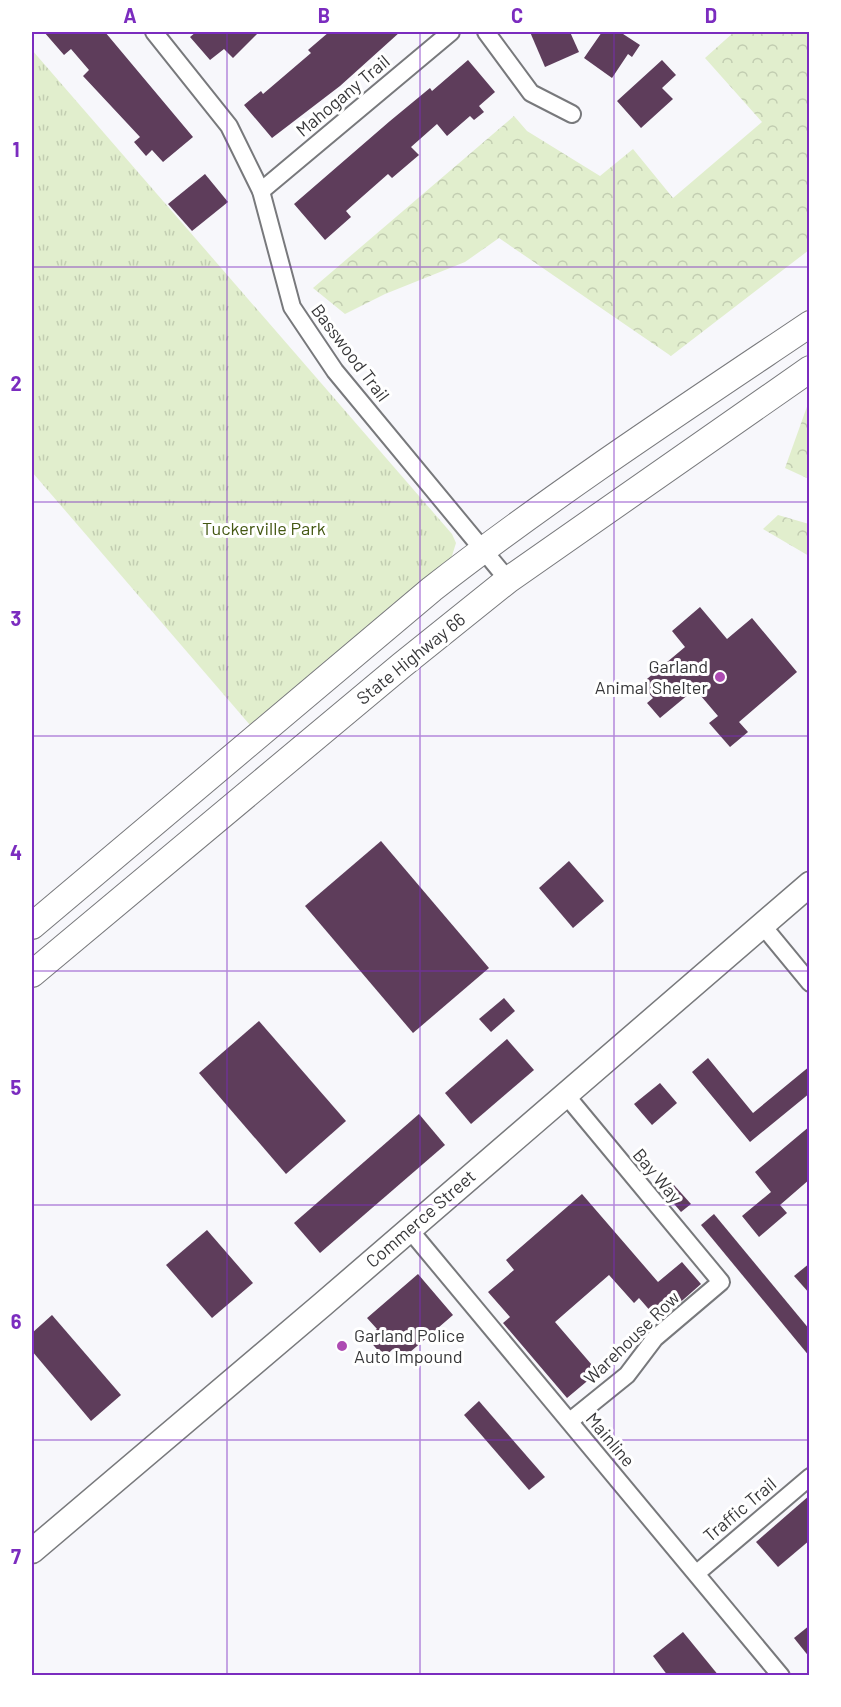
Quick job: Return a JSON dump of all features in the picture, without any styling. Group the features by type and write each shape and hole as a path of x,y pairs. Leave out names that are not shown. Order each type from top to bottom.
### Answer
{"main road":[{"path":"32,926 432,589 483,549 607,460 810,324"},
{"name":"State Highway 66","path":"32,974 508,580 810,369"},
{"path":"175,806 201,832"}],"street":[{"name":"Basswood Trail","path":"154,32 229,126 261,191 292,308 335,371 508,580"},
{"name":"Mahogany Trail","path":"261,191 451,32"},
{"path":"486,32 531,93 572,114"},
{"name":"Commerce Street","path":"32,1551 810,884"},
{"path":"763,926 810,983"},
{"name":"Bay Way","path":"565,1095 721,1282"},
{"name":"Mainline","path":"409,1229 781,1676"},
{"name":"Warehouse Row","path":"570,1421 627,1375 655,1338 721,1282"},
{"name":"Traffic Trail","path":"697,1573 810,1477"}],"green space":[{"path":"734,32 809,32 809,250 671,356 499,238 465,262 385,294 345,314 313,288 514,116 527,131 600,176 633,149 673,198 762,122 705,58"},
{"name":"Tuckerville Park","path":"32,50 452,534 456,543 451,559 250,725 32,472"},
{"path":"809,401 809,479 785,468"},
{"path":"778,515 809,524 809,556 763,529"}],"building":[{"path":"44,32 105,32 193,137 163,162 152,150 146,156 134,142 140,137 83,76 89,70 71,49 64,55"},
{"path":"196,32 259,32 233,58 224,49 210,60 190,37"},
{"path":"329,32 400,32 340,86 272,138 244,105 261,91 263,94 311,53 308,50"},
{"path":"530,32 570,32 579,52 545,67"},
{"path":"602,32 620,32 640,45 632,57 628,54 612,78 584,58"},
{"path":"468,60 495,92 479,106 484,112 474,120 470,116 447,136 437,124 411,147 419,155 392,178 388,174 346,211 351,217 325,240 294,204 390,121 430,88 432,91"},
{"path":"662,60 676,75 662,88 673,99 641,128 617,101"},
{"path":"205,174 228,202 192,231 168,204"},
{"name":"Garland Animal Shelter","path":"700,607 727,639 752,618 797,672 739,722 748,732 730,747 709,723 718,716 695,689 660,718 647,703 653,698 641,684 685,647 672,631"},
{"path":"381,841 489,968 413,1033 305,906"},
{"path":"569,861 604,901 573,928 539,888"},
{"path":"504,998 515,1011 491,1032 479,1019"},
{"path":"259,1021 346,1121 286,1174 199,1073"},
{"path":"507,1039 534,1070 471,1124 445,1093"},
{"path":"708,1058 753,1113 810,1066 810,1093 750,1142 692,1072"},
{"path":"660,1083 677,1103 652,1125 634,1104"},
{"path":"419,1114 445,1145 320,1253 294,1223"},
{"path":"810,1126 810,1179 780,1205 787,1213 759,1237 742,1216 771,1192 755,1172"},
{"path":"665,1175 691,1204 681,1212 656,1183"},
{"path":"582,1194 658,1282 682,1262 701,1284 659,1321 639,1298 634,1303 609,1275 555,1322 598,1372 567,1398 503,1323 510,1317 488,1292 514,1270 506,1260"},
{"path":"714,1214 810,1330 810,1357 701,1225"},
{"path":"207,1230 253,1283 212,1318 166,1265"},
{"path":"810,1263 810,1294 794,1276"},
{"path":"418,1274 453,1315 402,1359 393,1349 384,1357 366,1337 377,1329 367,1318"},
{"path":"52,1315 121,1395 91,1421 32,1351 32,1333"},
{"path":"479,1401 545,1477 529,1490 464,1415"},
{"path":"810,1495 810,1540 778,1567 756,1542"},
{"path":"810,1625 810,1658 794,1638"},
{"path":"683,1632 719,1676 668,1676 653,1656"}],"place":[{"name":"Garland Animal Shelter","path":"720,677"},
{"name":"Garland Police Auto Impound","path":"342,1346"}]}
